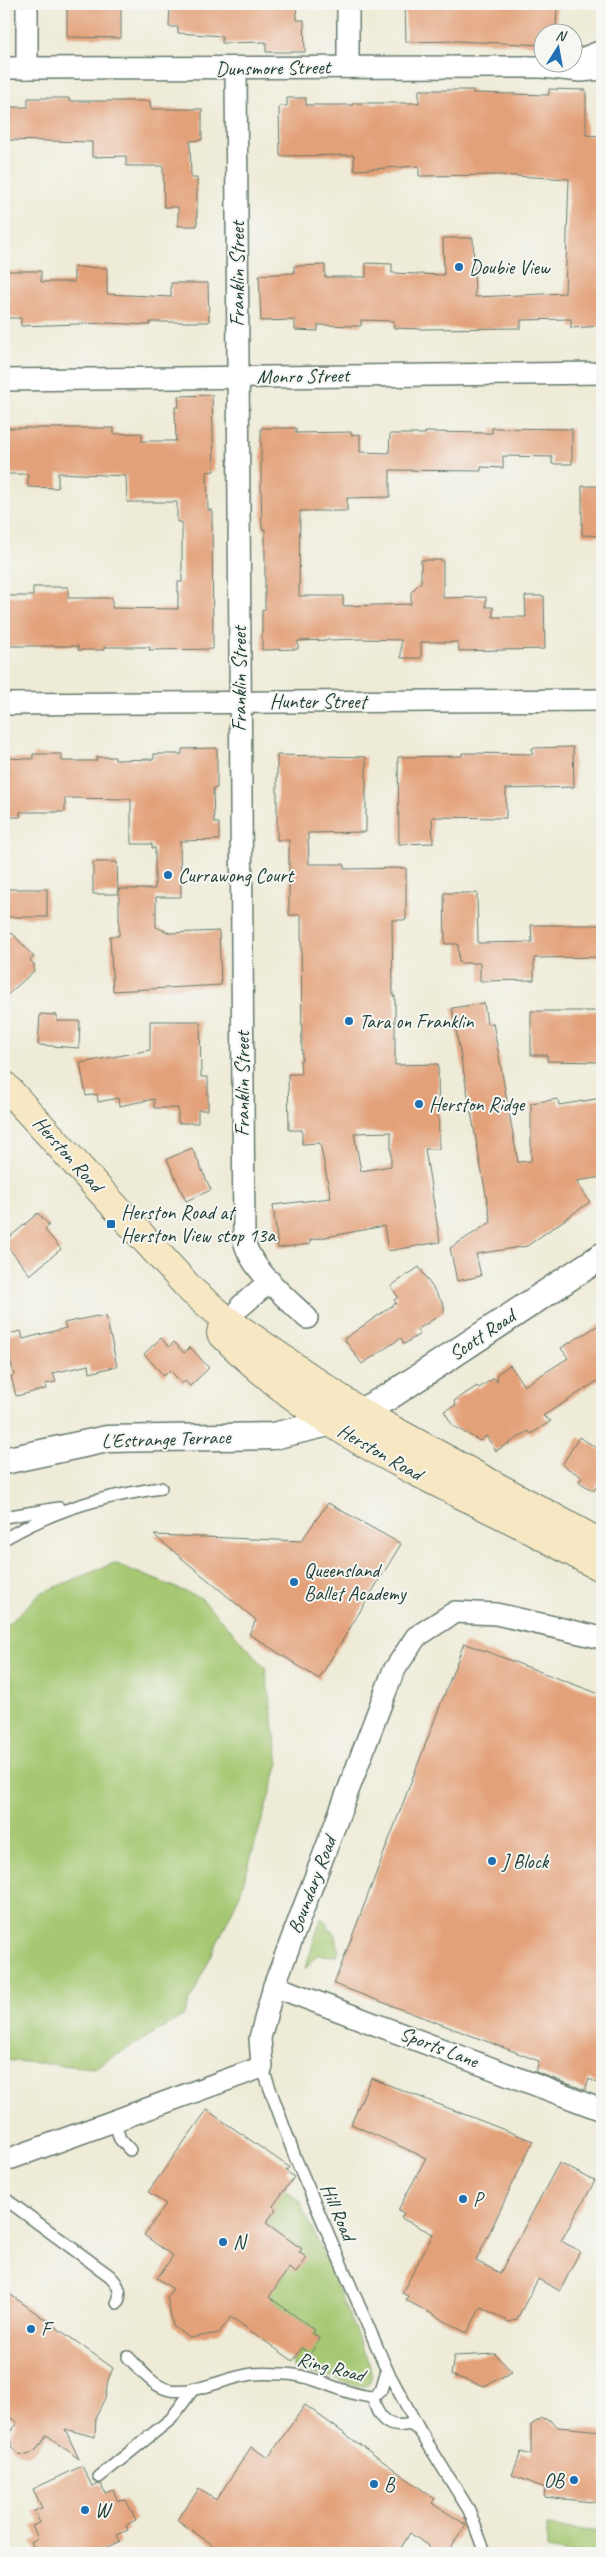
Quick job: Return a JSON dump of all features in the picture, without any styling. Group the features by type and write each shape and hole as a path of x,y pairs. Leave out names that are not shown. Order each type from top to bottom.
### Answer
{"main road":[{"name":"Herston Road","path":"4,1084 192,1291 248,1336 360,1412 602,1544"},
{"name":"Herston Road","path":"192,1291 209,1320 235,1347 280,1387 330,1423 429,1480 515,1522 602,1568"},
{"path":"330,1423 360,1412"},
{"path":"557,1520 578,1542 602,1556"}],"street":[{"path":"27,4 27,68"},
{"path":"348,4 348,67"},
{"name":"Dunsmore Street","path":"584,57 602,50"},
{"name":"Dunsmore Street","path":"4,68 534,67"},
{"name":"Franklin Street","path":"236,69 244,1240 249,1254 270,1281 307,1318"},
{"name":"Dunsmore Street","path":"584,71 602,69"},
{"name":"Monro Street","path":"4,380 602,374"},
{"name":"Hunter Street","path":"4,704 602,700"},
{"name":"Scott Road","path":"360,1412 390,1396 602,1256"},
{"path":"242,1306 270,1281"},
{"name":"L'Estrange Terrace","path":"4,1461 107,1439 170,1436 273,1436 330,1423"},
{"name":"Boundary Road","path":"262,2067 260,2038 274,1986 393,1672 416,1637 454,1612 496,1614 602,1638"},
{"name":"Sports Lane","path":"274,1986 602,2110"},
{"path":"4,2161 262,2067"}],"lane":[{"path":"4,1517 71,1506 109,1495 161,1488"},
{"path":"4,1539 71,1506"},
{"name":"Hill Road","path":"262,2067 295,2157 386,2370 420,2431"},
{"path":"114,2121 120,2139 130,2150"},
{"path":"4,2198 110,2276 119,2288 120,2297 117,2303"},
{"name":"Ring Road","path":"128,2357 156,2383 168,2390 194,2388 253,2374 288,2374 328,2384 359,2396 373,2397 375,2408 381,2418 389,2425 400,2427 410,2424 420,2431"},
{"path":"373,2397 381,2390 386,2370"},
{"path":"100,2477 171,2419 194,2388"},
{"path":"420,2431 469,2510 484,2553"}],"green space":[{"path":"114,1563 201,1598 265,1667 279,1763 240,1894 183,2016 94,2068 4,2060 4,1628 41,1593"},
{"path":"321,1918 328,1923 329,1929 333,1930 339,1950 337,1956 317,1955 305,1969"},
{"path":"284,2190 301,2202 370,2366 371,2377 369,2383 365,2386 352,2385 331,2377 293,2369 293,2361 302,2348 310,2353 320,2339 313,2334 315,2330 237,2275 279,2282 289,2268 296,2272 306,2258 299,2252 302,2248 266,2223 276,2209 265,2200"},
{"path":"547,2526 602,2532 602,2553 570,2553 547,2549"}],"building":[{"path":"67,4 121,4 121,38 67,37"},
{"path":"170,4 296,4 297,20 304,20 305,52 266,52 266,42 222,43 222,36 178,33 178,27 169,27"},
{"path":"405,4 557,4 556,22 534,22 534,45 457,41 406,42"},
{"path":"549,89 586,90 586,135 602,136 602,326 571,328 571,319 521,320 521,328 421,329 394,328 394,321 361,320 361,326 318,325 318,331 295,330 295,320 261,321 259,275 294,273 294,266 325,265 325,277 366,277 366,263 392,264 392,273 444,275 443,238 473,238 475,297 565,293 569,179 497,175 419,176 419,166 354,170 354,155 280,156 279,106 287,106 287,98 306,98 306,105 419,103 419,90 473,90 473,93 549,95"},
{"path":"28,98 69,98 69,101 150,101 151,109 202,109 202,140 190,141 191,178 197,178 197,226 178,226 178,207 164,207 163,166 126,166 126,156 92,157 92,142 4,140 4,107 28,107"},
{"path":"74,267 107,268 107,294 171,297 171,283 208,283 209,322 150,322 150,325 107,323 21,326 21,318 4,318 4,271 41,271 41,282 74,282"},
{"path":"212,395 214,471 207,472 208,510 212,510 213,649 149,650 150,647 104,647 104,650 78,650 78,646 4,646 4,596 33,596 33,587 68,587 68,598 112,598 112,608 178,609 178,582 182,582 182,522 177,522 177,502 127,502 126,476 58,473 58,488 28,487 28,474 4,474 4,428 114,428 114,434 142,433 142,441 176,441 175,407 179,407 178,396"},
{"path":"261,428 296,428 296,433 351,432 351,435 360,434 360,452 389,453 390,434 425,434 425,432 492,433 492,428 572,429 572,464 552,464 552,457 503,456 503,468 481,467 481,471 390,470 390,497 347,498 347,511 300,511 299,596 343,596 343,606 411,604 411,592 421,582 421,560 443,560 443,598 486,597 486,607 493,607 493,617 526,617 525,596 544,596 545,649 459,651 458,642 421,642 421,658 401,658 401,640 361,639 298,641 298,649 262,650 262,610 265,610 265,529 262,529"},
{"path":"582,486 602,486 602,536 582,535"},
{"path":"573,747 574,787 506,789 506,818 432,817 433,843 399,844 398,757 462,756 462,753 533,754 532,748"},
{"path":"217,748 217,788 213,788 214,823 219,823 219,840 180,841 181,897 156,897 156,927 170,933 219,931 221,985 113,991 110,936 119,936 119,889 155,889 155,848 152,848 152,844 131,844 131,799 65,798 65,812 20,812 20,817 4,817 4,758 33,759 33,754 62,754 62,761 96,761 97,757 115,757 115,760 154,759 154,754 182,754 182,749"},
{"path":"277,755 366,757 366,832 308,833 309,864 344,864 344,869 406,868 406,920 392,920 395,1065 438,1064 439,1149 425,1149 440,1242 388,1251 384,1226 310,1240 310,1244 278,1248 273,1205 331,1198 320,1143 302,1144 302,1130 289,1130 288,1074 301,1074 300,1060 302,1060 301,915 289,915 289,840 277,840","holes":["391,1132 391,1166 361,1171 354,1133"]},
{"path":"93,862 117,862 118,894 93,894"},
{"path":"4,889 47,889 47,917 4,917"},
{"path":"444,893 477,893 478,943 532,942 531,925 602,925 602,957 534,958 534,980 480,981 480,963 459,963 458,944 445,944"},
{"path":"12,933 34,957 30,960 34,964 34,971 4,998 4,941"},
{"path":"484,1003 487,1024 493,1023 518,1162 531,1161 531,1103 558,1099 559,1105 602,1098 602,1177 576,1181 590,1202 527,1246 476,1254 481,1276 457,1281 450,1248 491,1222 452,1008"},
{"path":"531,1011 602,1011 602,1055 600,1054 600,1062 547,1061 547,1055 531,1055"},
{"path":"40,1014 57,1015 57,1021 80,1021 79,1048 38,1045"},
{"path":"150,1021 200,1021 201,1077 208,1077 208,1110 198,1110 198,1123 178,1123 178,1108 154,1108 154,1099 119,1106 118,1098 98,1102 97,1094 86,1096 80,1063 150,1050"},
{"path":"192,1148 211,1190 186,1201 167,1159"},
{"path":"38,1213 49,1225 45,1230 61,1249 30,1275 4,1242"},
{"path":"419,1267 444,1305 444,1312 417,1330 420,1334 404,1344 401,1338 362,1364 344,1339 396,1303 394,1300 398,1297 391,1286"},
{"path":"106,1316 117,1366 90,1373 89,1365 53,1373 56,1382 45,1384 46,1389 16,1396 11,1376 14,1375 4,1335 21,1331 23,1339 66,1328 64,1323"},
{"path":"602,1323 602,1378 543,1416 551,1421 531,1434 529,1431 496,1451 486,1436 480,1441 453,1426 444,1411 456,1405 454,1401 477,1386 479,1388 494,1378 497,1382 497,1374 510,1365 524,1386 568,1358 561,1348"},
{"path":"161,1338 169,1347 174,1342 184,1353 190,1347 209,1368 190,1386 185,1381 182,1384 170,1370 164,1376 144,1354"},
{"path":"579,1437 602,1451 602,1477 594,1491 579,1482 582,1477 562,1465"},
{"name":"Queensland Ballet Academy","path":"328,1503 401,1544 319,1679 249,1634 256,1620 154,1535 301,1541"},
{"name":"J Block","path":"464,1643 602,1695 602,2085 589,2079 585,2090 536,2072 539,2061 334,1984"},
{"name":"P","path":"371,2078 533,2141 476,2261 500,2273 559,2163 595,2181 561,2241 580,2251 560,2291 538,2279 517,2319 509,2322 481,2307 467,2333 406,2300 408,2296 402,2293 433,2234 401,2218 404,2213 398,2210 426,2158 351,2124"},
{"name":"N","path":"207,2110 289,2167 286,2171 294,2177 273,2206 276,2209 266,2223 302,2249 299,2252 307,2258 296,2273 289,2268 269,2297 315,2330 313,2334 320,2339 310,2354 302,2348 293,2361 231,2317 219,2333 190,2338 173,2326 167,2297 173,2289 157,2278 173,2256 144,2235 166,2204 148,2192"},
{"name":"F","path":"4,2290 113,2368 108,2380 105,2398 96,2416 95,2437 65,2429 79,2459 47,2435 36,2450 28,2455 19,2454 12,2448 10,2434 17,2422 4,2414"},
{"path":"495,2354 512,2372 484,2386 451,2375 454,2356"},
{"name":"B","path":"305,2405 435,2499 432,2503 466,2525 447,2553 438,2553 410,2533 398,2553 224,2553 177,2520 199,2489 216,2500 251,2447 268,2458"},
{"path":"542,2418 550,2420 558,2427 602,2431 602,2503 544,2497 545,2488 512,2475 521,2452 531,2455 531,2425"},
{"name":"W","path":"82,2466 92,2486 101,2484 105,2493 113,2490 118,2501 126,2500 136,2520 126,2525 128,2530 117,2535 120,2542 97,2553 37,2553 31,2542 38,2538 32,2526 40,2523 34,2511 42,2508 33,2489"}],"place":[{"name":"Doubie View","path":"459,267"},
{"name":"Currawong Court","path":"168,875"},
{"name":"Tara on Franklin","path":"349,1021"},
{"name":"Herston Ridge","path":"419,1104"},
{"name":"Herston Road at Herston View stop 13a","path":"111,1224"},
{"name":"Queensland Ballet Academy","path":"294,1582"},
{"name":"J Block","path":"492,1861"},
{"name":"P","path":"463,2199"},
{"name":"N","path":"223,2242"},
{"name":"F","path":"31,2329"},
{"name":"OB","path":"574,2480"},
{"name":"B","path":"374,2484"},
{"name":"W","path":"85,2510"}]}
